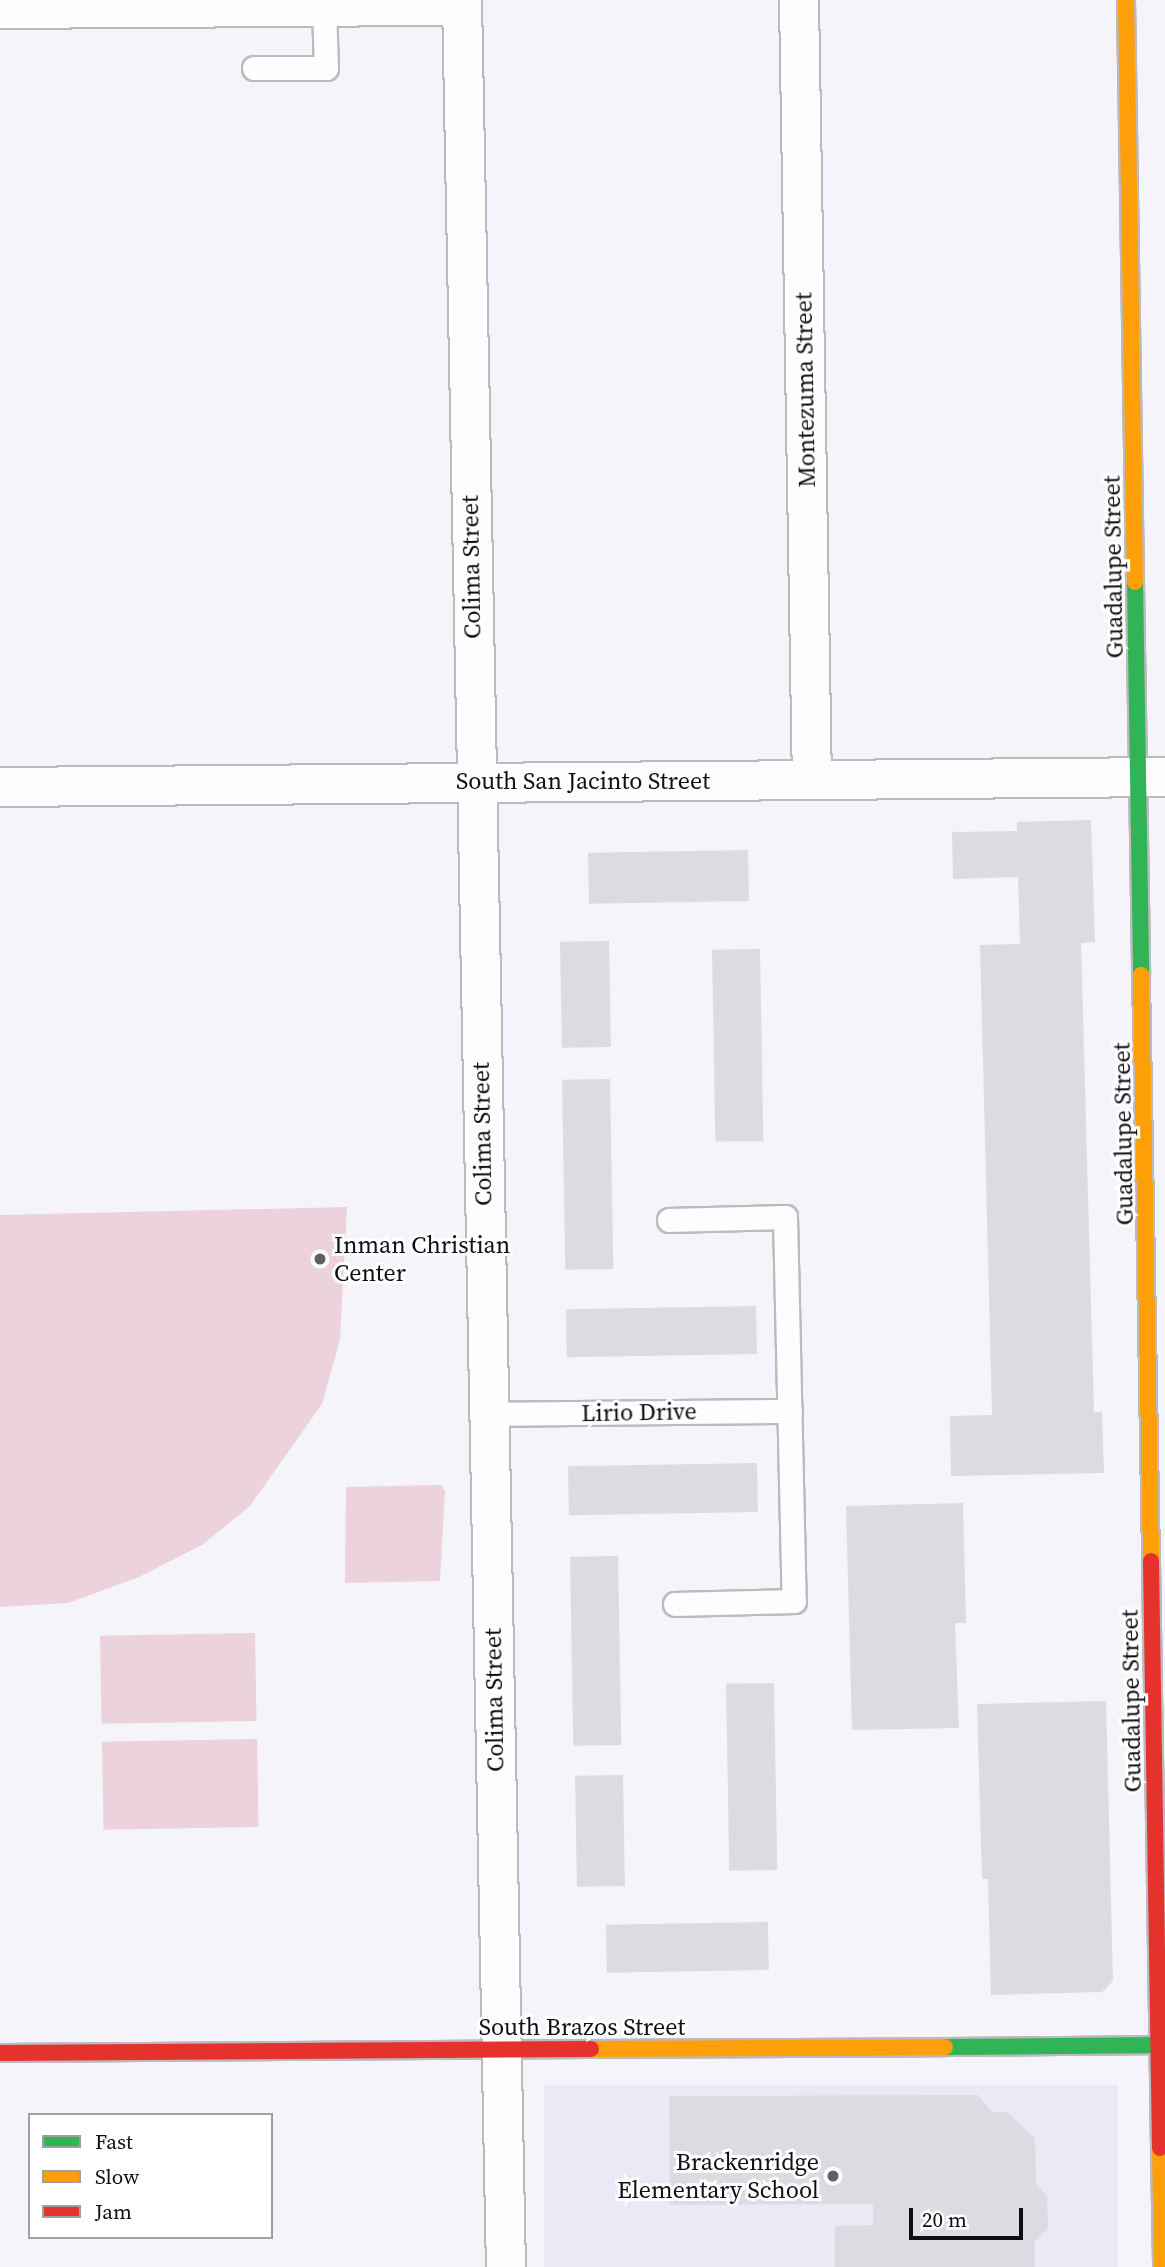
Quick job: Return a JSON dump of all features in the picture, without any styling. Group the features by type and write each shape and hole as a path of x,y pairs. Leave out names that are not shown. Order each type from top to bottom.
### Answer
{"main road":[{"name":"Guadalupe Street","path":"1126,0 1152,776 1162,2267"},
{"name":"South Brazos Street","path":"0,2053 1162,2045"}],"street":[{"name":"Montezuma Street","path":"799,0 812,780"},
{"path":"0,9 141,4 324,7 462,3"},
{"name":"Colima Street","path":"462,3 474,781 506,2267"},
{"name":"South San Jacinto Street","path":"0,787 1152,776"}],"lane":[{"path":"254,68 326,68 324,7"},
{"path":"669,1220 785,1217 794,1601 675,1604"},
{"name":"Lirio Drive","path":"488,1414 790,1411"}],"shaded area":[{"path":"347,1207 340,1340 322,1404 250,1506 202,1545 139,1577 68,1603 0,1607 0,1215"},
{"path":"441,1485 445,1491 440,1581 345,1583 346,1487"},
{"path":"255,1633 257,1721 102,1724 100,1636"},
{"path":"257,1739 259,1827 104,1830 102,1742"},
{"name":"Brackenridge Elementary School","path":"544,2085 1118,2085 1118,2267 544,2267"}],"building":[{"path":"1091,820 1095,942 1081,943 1094,1412 1102,1412 1104,1473 951,1476 950,1416 992,1415 980,945 1020,944 1018,877 953,879 952,832 1017,831 1017,822"},
{"path":"748,850 749,901 589,904 588,853"},
{"path":"609,941 611,1047 562,1048 560,942"},
{"path":"760,949 763,1141 715,1142 712,950"},
{"path":"610,1079 613,1269 565,1270 562,1080"},
{"path":"756,1306 757,1354 567,1357 566,1309"},
{"path":"757,1463 758,1512 569,1515 568,1466"},
{"path":"963,1503 966,1623 955,1623 959,1728 852,1730 846,1506"},
{"path":"618,1556 621,1745 573,1746 570,1557"},
{"path":"774,1683 777,1870 729,1871 726,1684"},
{"path":"1106,1701 1113,1981 1102,1992 991,1995 988,1879 982,1879 977,1704"},
{"path":"623,1775 625,1886 577,1887 575,1776"},
{"path":"768,1922 769,1970 607,1973 606,1925"},
{"path":"978,2095 992,2112 1007,2112 1035,2138 1036,2184 1047,2196 1048,2228 1035,2241 1035,2267 835,2267 835,2226 873,2225 873,2204 670,2205 669,2096"}],"traffic: fast":[{"path":"1135,582 1141,975"},
{"path":"945,2047 1165,2045"}],"traffic: slow":[{"path":"1126,0 1135,582"},
{"path":"1141,975 1151,1561"},
{"path":"591,2049 945,2047"},
{"path":"1160,2148 1162,2267"}],"traffic: jam":[{"path":"1151,1561 1160,2148"},
{"path":"0,2053 591,2049"}],"place":[{"name":"Inman Christian Center","path":"320,1259"},
{"name":"Brackenridge Elementary School","path":"833,2176"}]}
